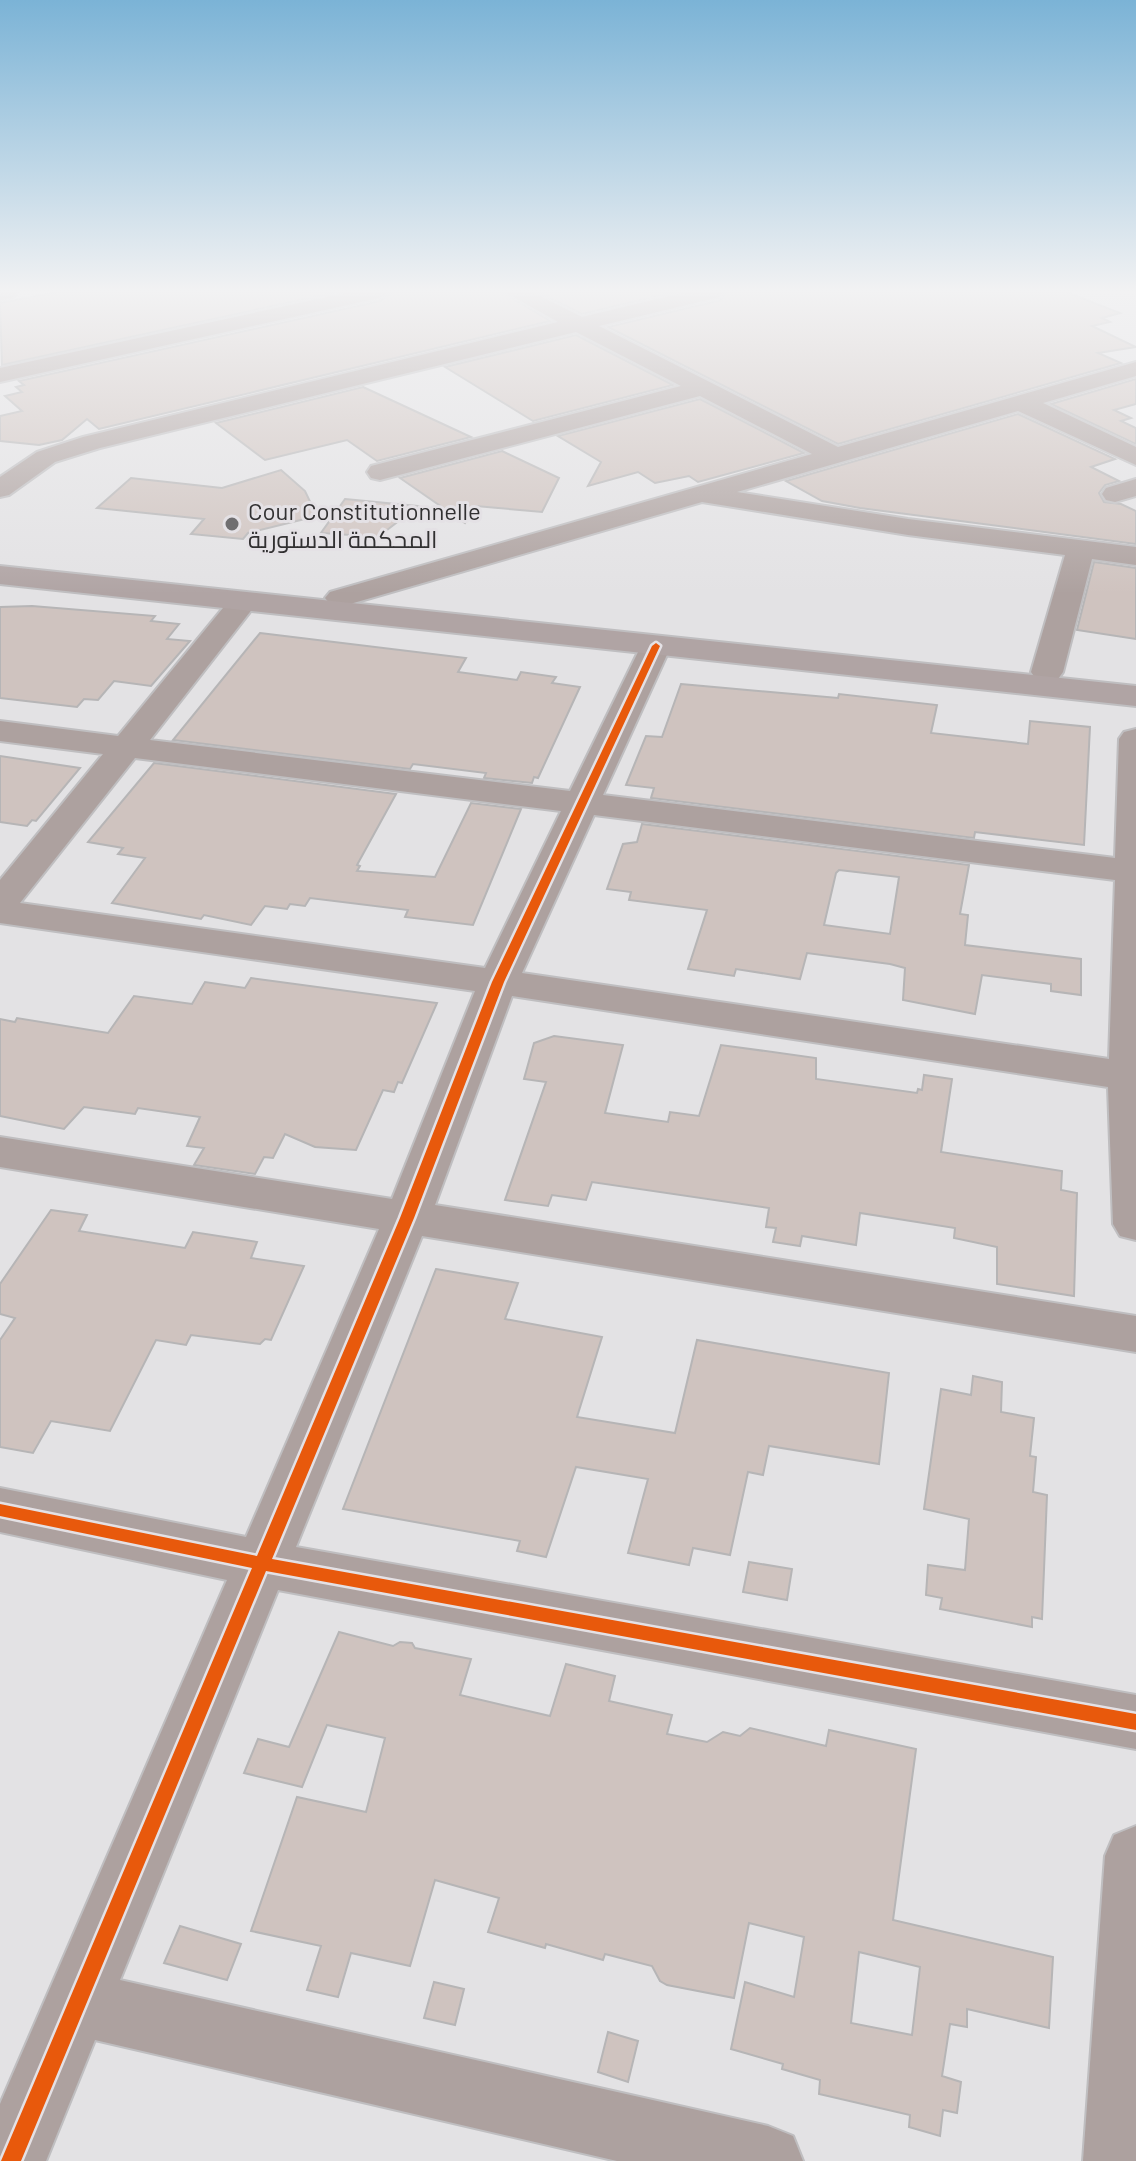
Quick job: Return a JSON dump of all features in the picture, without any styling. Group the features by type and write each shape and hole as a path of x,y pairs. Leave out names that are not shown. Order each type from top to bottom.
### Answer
{"highway":[{"path":"0,562 122,579 340,598 1136,681"},
{"path":"0,575 1136,696"}],"street":[{"path":"0,489 46,457 107,438 294,393"},
{"path":"380,472 683,393"},
{"path":"712,393 834,455"},
{"path":"340,598 696,494 1062,393"},
{"path":"1022,403 1136,457"},
{"path":"15,451 46,457"},
{"path":"696,494 908,527 1136,556"},
{"path":"1047,672 1081,548"},
{"path":"0,904 242,603"},
{"path":"11,2161 407,1218 498,982 656,646"},
{"path":"0,731 1135,872"},
{"path":"1136,739 1133,1076 1136,1224"},
{"path":"0,912 1133,1076"},
{"path":"0,1152 1136,1334"},
{"path":"0,1510 263,1564 1136,1722"},
{"path":"1118,2161 1136,1856"},
{"path":"77,2003 768,2161"}],"building":[{"path":"18,393 250,393 99,429 87,419 62,440 39,445 0,441 0,416 22,411 5,396"},
{"path":"339,393 376,393 471,437 377,461 347,440 265,460 216,423"},
{"path":"487,393 642,393 533,421"},
{"path":"737,393 1017,393 838,444"},
{"path":"1089,393 1136,393 1136,404 1114,410 1131,418 1121,421 1136,428 1136,444 1051,404"},
{"path":"700,399 804,453 698,482 689,476 655,483 638,472 588,486 601,462 558,436"},
{"path":"1018,414 1115,459 1091,467 1119,481 1105,485 1099,493 1104,502 1121,504 1136,511 1136,544 860,508 822,501 786,481"},
{"path":"502,451 559,478 542,512 476,506 465,523 400,478"},
{"path":"281,470 305,491 317,516 248,533 243,539 191,534 204,519 97,508 131,478 222,488"},
{"path":"345,499 418,506 378,537 321,533"},
{"path":"1094,562 1136,568 1136,639 1077,630"},
{"path":"32,606 155,616 151,621 179,624 167,639 190,641 151,686 114,681 98,700 84,699 77,707 0,698 0,607"},
{"path":"260,633 466,658 458,672 517,680 521,672 556,677 552,683 580,687 538,778 534,777 532,783 484,778 486,773 413,764 410,769 173,740"},
{"path":"681,684 838,698 839,694 937,705 931,733 1028,744 1030,721 1090,727 1084,845 975,832 974,838 651,798 654,788 626,785 646,736 662,737"},
{"path":"0,756 80,768 36,821 32,820 27,826 0,822"},
{"path":"154,763 396,794 357,865 360,866 357,871 435,877 471,803 521,809 473,925 405,917 408,910 310,898 305,906 290,904 287,909 265,906 251,925 204,915 201,919 112,903 145,858 118,854 123,848 88,842"},
{"path":"642,824 969,865 960,914 968,915 965,945 1081,959 1081,995 1051,991 1051,984 982,975 975,1014 903,1000 905,968 890,964 807,953 800,979 736,969 734,976 688,969 707,910 629,900 631,892 607,889 623,844 637,842","holes":["839,870 899,877 890,934 824,925"]},
{"path":"251,978 437,1003 402,1083 398,1082 394,1092 383,1090 356,1150 315,1147 285,1134 273,1158 264,1157 255,1174 194,1165 204,1148 187,1146 200,1117 138,1108 135,1114 84,1107 64,1129 0,1116 0,1019 15,1022 17,1018 108,1033 134,996 192,1004 205,982 245,988"},
{"path":"554,1036 623,1045 605,1113 668,1122 670,1112 699,1116 721,1045 816,1058 816,1079 917,1093 918,1089 922,1090 924,1075 952,1079 941,1152 1062,1171 1061,1190 1077,1193 1074,1296 997,1284 997,1247 954,1238 955,1228 860,1213 856,1245 802,1236 800,1246 773,1242 776,1228 766,1227 769,1208 592,1182 586,1200 552,1195 548,1206 505,1200 546,1082 524,1079 534,1043"},
{"path":"51,1210 87,1215 79,1231 185,1248 193,1232 257,1242 251,1258 304,1266 271,1340 265,1339 260,1344 191,1335 186,1345 156,1340 110,1431 51,1421 33,1453 0,1447 0,1340 15,1318 0,1314 0,1284"},
{"path":"436,1269 518,1283 505,1319 602,1337 577,1417 675,1433 697,1340 889,1373 879,1464 769,1446 763,1475 748,1472 730,1555 693,1548 689,1565 628,1553 648,1479 576,1467 546,1557 517,1551 520,1541 343,1509"},
{"path":"973,1376 1002,1382 1001,1412 1034,1418 1030,1456 1036,1457 1033,1492 1047,1495 1042,1619 1032,1617 1032,1627 940,1609 942,1598 926,1595 928,1565 965,1570 969,1519 924,1509 941,1389 971,1395"},
{"path":"749,1562 792,1569 787,1600 743,1592"},
{"path":"339,1632 393,1646 400,1642 412,1643 415,1648 471,1659 460,1695 550,1716 566,1664 615,1676 609,1701 672,1715 667,1734 707,1742 723,1732 740,1736 750,1728 826,1746 829,1730 916,1749 893,1920 1053,1957 1049,2028 967,2009 967,2027 950,2024 942,2076 961,2082 957,2113 943,2110 940,2136 909,2127 910,2115 819,2094 820,2080 782,2069 783,2064 731,2049 745,1982 794,1997 804,1937 749,1923 734,1998 667,1985 660,1981 652,1966 605,1954 603,1960 546,1944 545,1948 488,1932 499,1898 435,1880 410,1966 351,1953 338,1997 307,1990 321,1946 251,1931 297,1797 366,1812 385,1738 327,1725 302,1787 244,1773 258,1739 289,1747","holes":["859,1952 920,1967 912,2035 851,2023"]},
{"path":"180,1926 241,1944 227,1980 164,1963"},
{"path":"434,1982 464,1989 455,2025 424,2018"},
{"path":"608,2032 638,2041 628,2082 598,2072"}],"cycle path":[{"path":"11,2161 407,1218 498,982 656,646"},
{"path":"0,1510 263,1564 1136,1722"}],"place":[{"name":"Cour Constitutionnelle المحكمة الدستورية","path":"232,524"}]}
